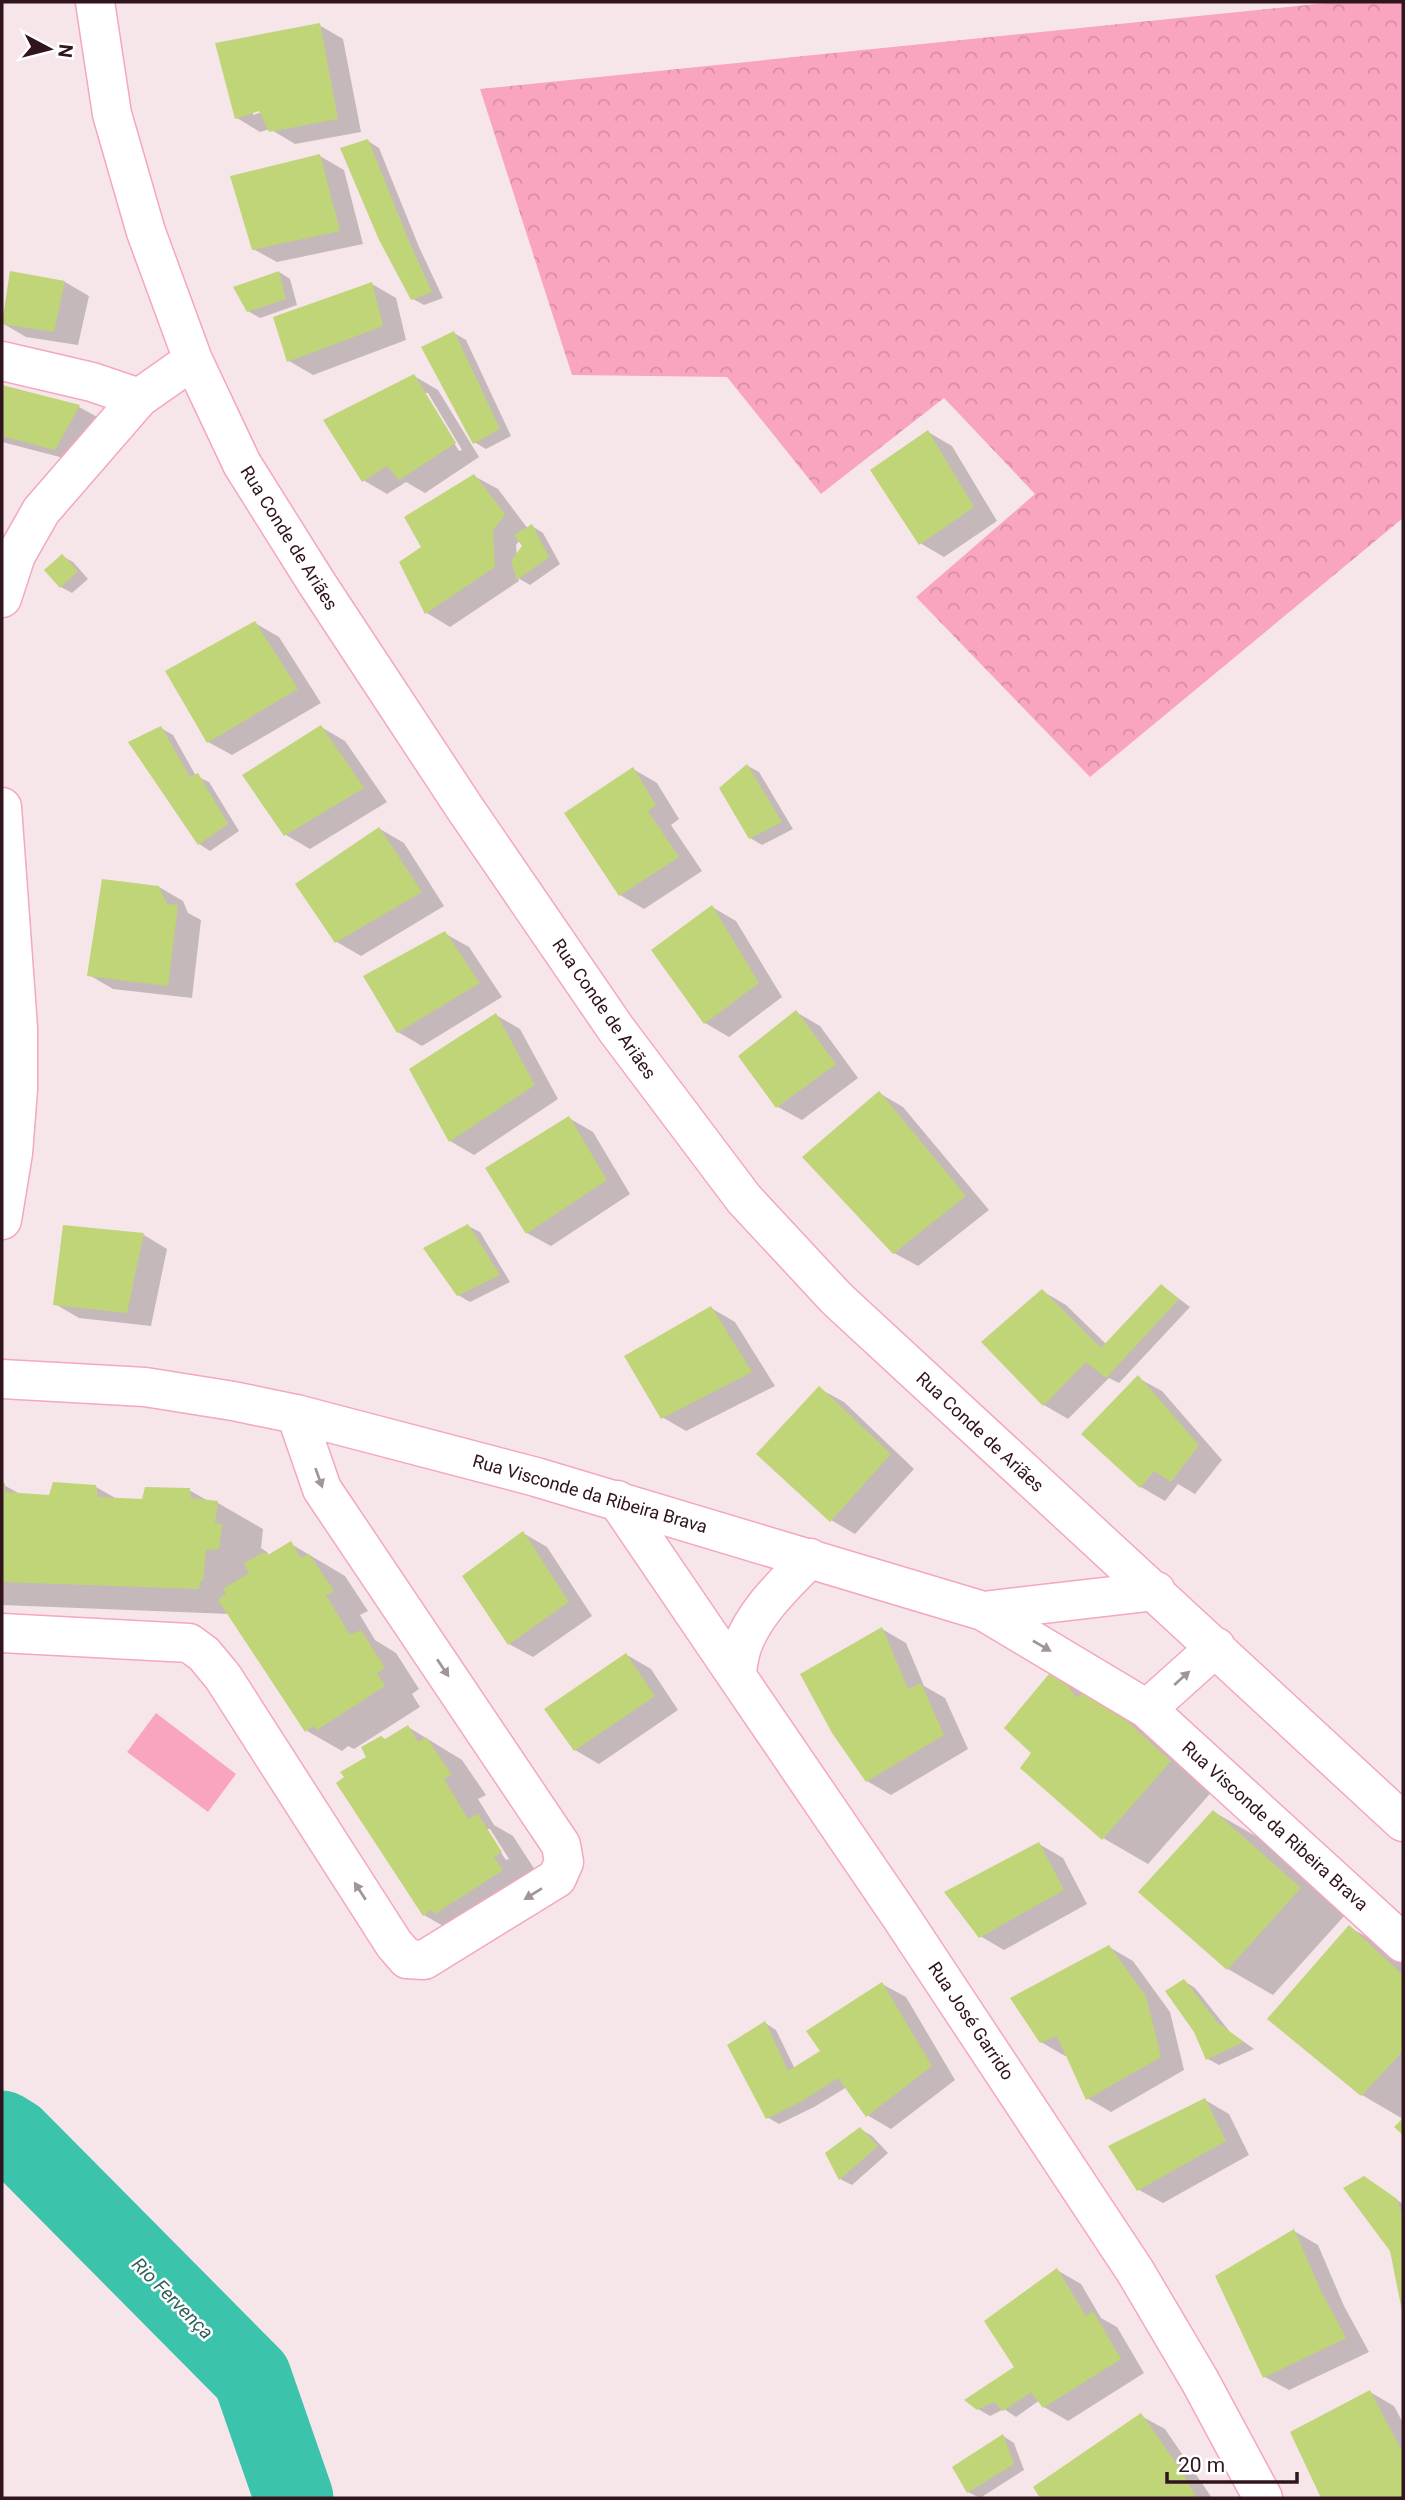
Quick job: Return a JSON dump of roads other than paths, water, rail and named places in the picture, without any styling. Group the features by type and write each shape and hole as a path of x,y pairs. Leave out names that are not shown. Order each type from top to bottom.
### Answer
{"street":[{"name":"Rua Conde de Ariães","path":"94,2 112,114 146,232 193,360 242,464 464,807 616,1029 744,1199 837,1299 1403,1822"},
{"path":"2,598 16,555 41,511 139,398 193,360"},
{"path":"2,361 92,382 139,398"},
{"path":"2,807 18,1028 19,1089 13,1153 2,1220"},
{"name":"Rua Visconde da Ribeira Brava","path":"2,1379 145,1387 296,1414 617,1500 983,1611 1147,1709 1403,1943"},
{"path":"2,1633 189,1643 204,1654 223,1677 394,1944 407,1959 424,1960 557,1878 564,1862 561,1845 322,1489 296,1414"},
{"name":"Rua José Garrido","path":"617,1500 901,1917 1135,2271 1200,2381 1263,2498"},
{"path":"736,1675 742,1647 751,1627 784,1585 810,1558"},
{"path":"983,1611 1156,1591"},
{"path":"1147,1709 1216,1647"}],"waterway":[{"name":"Rio Fervença","path":"2,2130 15,2138 252,2377 294,2498"}]}
